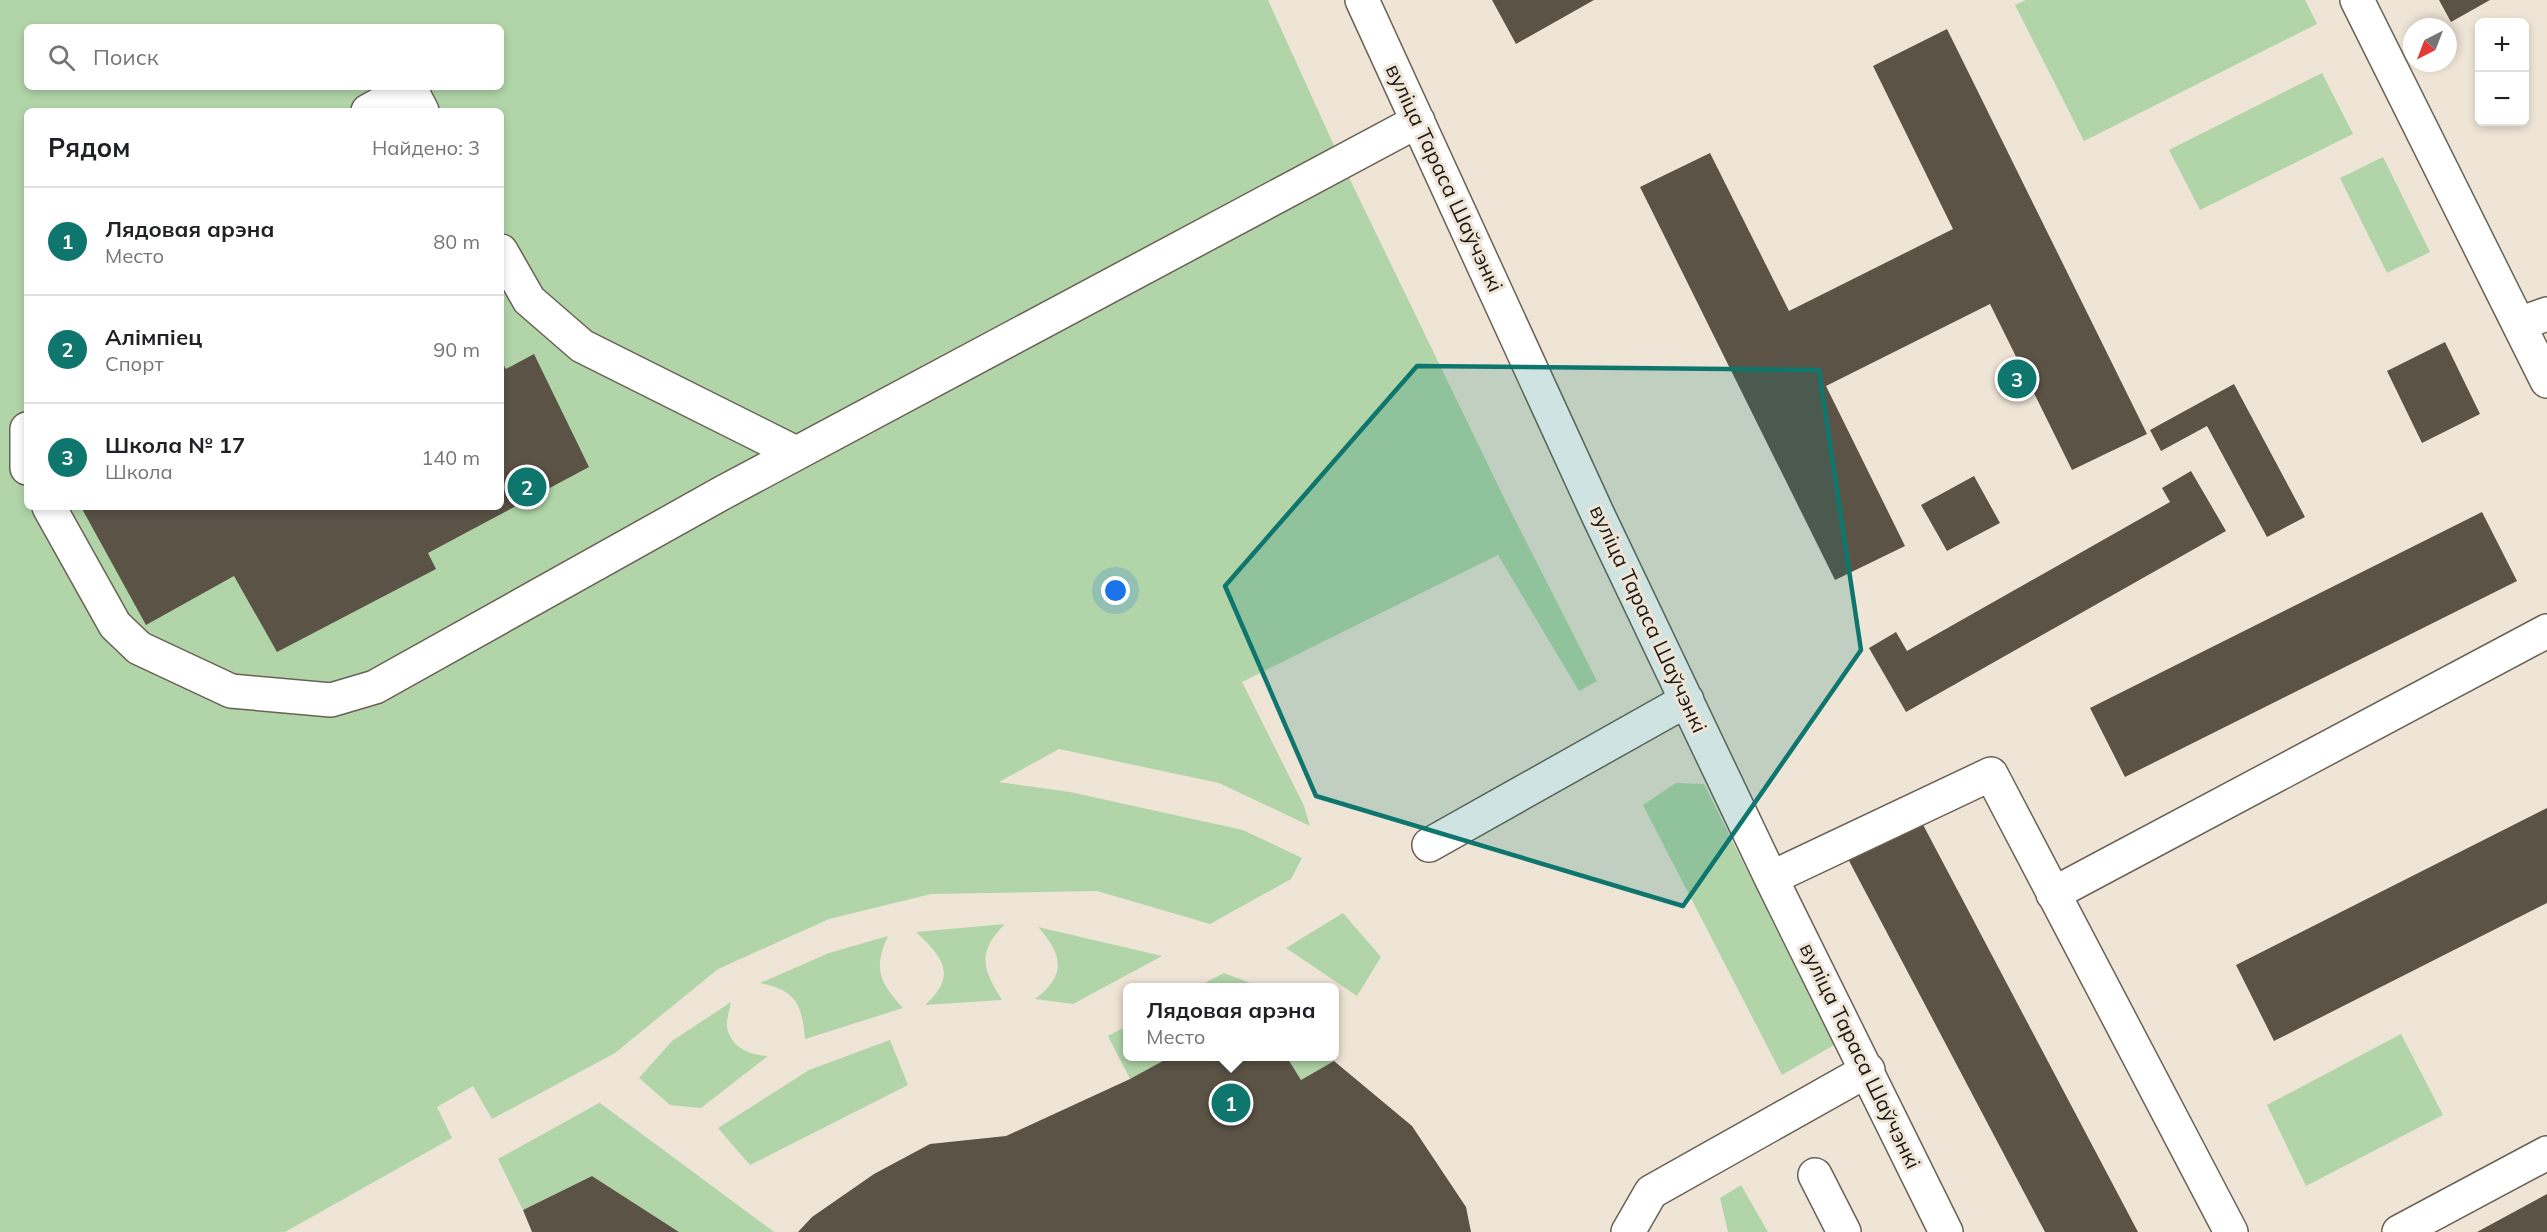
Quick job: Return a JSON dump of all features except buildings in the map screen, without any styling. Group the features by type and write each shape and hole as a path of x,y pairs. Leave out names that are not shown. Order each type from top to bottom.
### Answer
{"street":[{"name":"вуліца Тараса Шаўчэнкі","path":"1362,0 1771,878 1868,1070 1946,1232"},
{"path":"2357,0 2533,319 2547,381"},
{"path":"373,108 406,90"},
{"path":"411,90 420,108"},
{"path":"51,510 115,625 139,648 231,691 331,700 375,687 796,453 1418,120"},
{"path":"504,256 529,300 582,346 796,453"},
{"path":"2053,894 2547,631"},
{"path":"1429,845 1687,700"},
{"path":"1771,878 1991,774 2231,1232"},
{"path":"1628,1232 1651,1192 1868,1070"},
{"path":"2399,1232 2547,1153"},
{"path":"1815,1175 1844,1232"}],"highlighted area":[{"path":"1417,366 1819,370 1861,650 1683,906 1316,796 1225,586"}],"green space":[{"path":"0,0 1268,0 1341,161 1507,504 1597,681 1579,691 1498,555 1242,682 1304,806 1310,826 1219,783 1059,749 999,782 1070,792 1243,830 1302,858 1291,879 1210,924 1097,891 931,894 829,919 718,969 615,1053 492,1119 473,1086 437,1107 452,1138 285,1232 0,1232"},
{"path":"2026,0 2305,0 2317,24 2084,141 2015,5"},
{"path":"2322,73 2353,134 2200,210 2169,150"},
{"path":"2383,157 2430,252 2387,273 2340,178"},
{"path":"1676,783 1704,784 1834,1045 1782,1075 1643,805"},
{"path":"1343,913 1381,957 1357,996 1286,948"},
{"path":"1005,924 996,934 986,952 990,979 1002,1000 925,1005 941,985 944,976 943,967 933,950 916,932"},
{"path":"1038,927 1162,956 1073,1004 1035,999 1053,981 1058,964 1052,946"},
{"path":"888,936 881,958 881,975 888,990 903,1008 805,1039 802,1016 795,1000 782,990 760,983 829,953"},
{"path":"1224,973 1250,983 1205,983"},
{"path":"731,1002 727,1027 733,1040 748,1052 768,1056 701,1108 670,1105 639,1078 672,1041"},
{"path":"1123,1028 1123,1061 1164,1061 1130,1079 1108,1036"},
{"path":"2401,1034 2443,1115 2306,1186 2267,1105"},
{"path":"890,1040 908,1085 750,1165 718,1128 809,1070"},
{"path":"1289,1061 1334,1061 1301,1080"},
{"path":"599,1103 774,1232 679,1232 592,1176 523,1210 498,1159"},
{"path":"1741,1185 1768,1232 1728,1232 1720,1198"}],"place":[{"name":"Школа № 17","path":"2017,379"},
{"name":"Алімпіец","path":"527,487"},
{"name":"Лядовая арэна","path":"1231,1103"}]}
